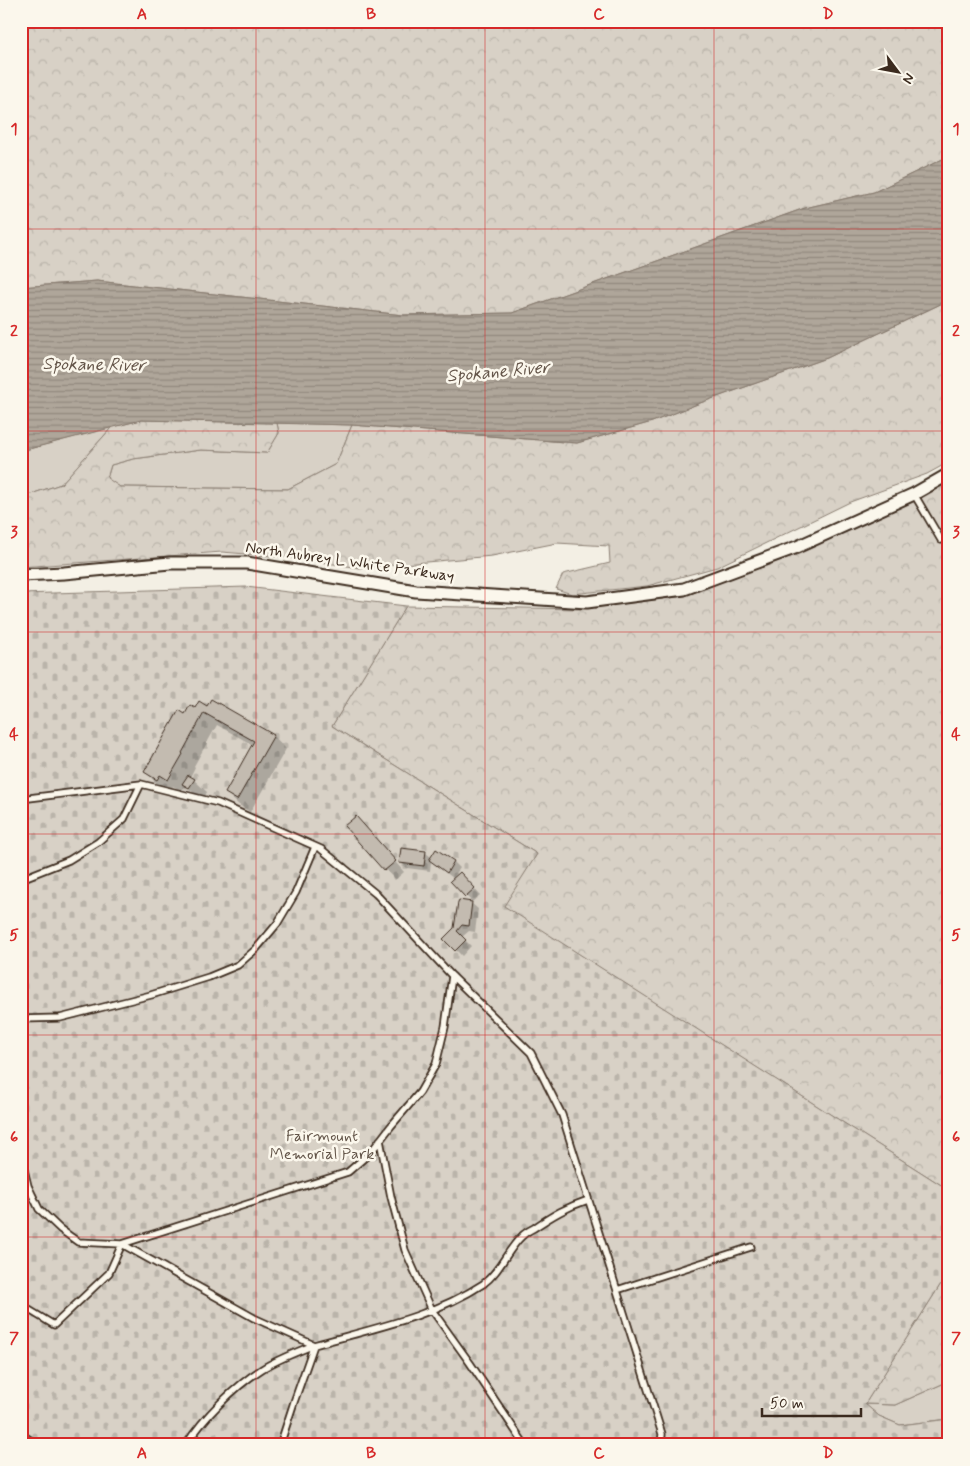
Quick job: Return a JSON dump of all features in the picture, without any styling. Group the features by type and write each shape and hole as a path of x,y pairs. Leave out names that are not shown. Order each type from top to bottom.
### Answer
{"street":[{"name":"North Aubrey L White Parkway","path":"21,575 170,563 246,563 416,591 587,602 684,589 797,547 914,494 949,474"}],"lane":[{"path":"914,494 941,540"},
{"path":"21,879 69,860 98,842 124,819 141,784"},
{"path":"21,799 141,784 218,803 321,849 376,894 452,976 531,1053 562,1115 662,1434 661,1445"},
{"path":"21,1019 60,1018 151,995 209,977 238,965 256,949 277,924 296,892 315,847"},
{"path":"21,1157 28,1186 39,1209 60,1229 78,1242 122,1244 348,1172 371,1152 420,1092 436,1064 445,1027 452,976"},
{"path":"380,1140 391,1197 405,1250 432,1310 525,1445"},
{"path":"186,1445 220,1402 262,1370 314,1345 420,1315 454,1299 484,1283 503,1262 522,1236 569,1206 588,1200"},
{"path":"21,1305 54,1325 109,1273 122,1244"},
{"path":"122,1244 254,1318 314,1345"},
{"path":"616,1290 751,1246"},
{"path":"280,1445 314,1345"},
{"path":"21,1434 38,1445"}],"green space":[{"path":"21,21 949,21 949,156 874,192 805,208 512,313 403,315 97,281 21,287"},
{"path":"949,300 949,462 927,474 850,502 717,567 647,586 572,594 556,589 563,574 610,563 609,546 557,543 492,556 360,568 294,558 222,552 21,567 21,492 28,495 61,484 112,427 141,420 277,423 279,433 267,453 201,450 133,459 111,465 107,478 120,487 288,489 336,464 352,425 577,443 652,422 827,358"},
{"path":"277,423 352,425 336,464 288,489 120,487 107,479 111,465 133,459 201,450 267,453 279,433"},
{"path":"112,427 61,484 28,495 21,492 21,451"},
{"path":"949,481 949,1190 503,906 537,854 332,726 406,606 582,609 685,596 804,550"},
{"name":"Fairmount Memorial Park","path":"246,587 406,606 332,726 537,854 504,906 949,1190 949,1271 865,1404 879,1416 900,1425 949,1419 949,1445 21,1445 21,594"},
{"path":"949,1271 949,1381 895,1405 865,1404"},
{"path":"949,1381 949,1419 900,1425 879,1416 865,1404 895,1405"}],"water":[{"name":"Spokane River","path":"949,156 949,300 827,358 652,422 577,443 352,425 141,420 21,451 21,287 97,281 403,315 512,313 805,208 874,192"}],"building":[{"path":"211,699 274,735 237,800 225,793 254,741 204,713 168,780 160,775 157,780 144,772 179,710 185,714 190,705 195,708 199,701 207,706"},
{"path":"188,775 195,779 189,788 182,784"},
{"path":"356,816 396,861 384,871 344,826"},
{"path":"401,848 426,851 424,866 399,863"},
{"path":"436,849 454,861 447,873 429,860"},
{"path":"460,872 475,888 465,897 450,881"},
{"path":"459,900 472,902 469,926 462,925 457,931 466,940 455,951 443,939 454,928"}]}
